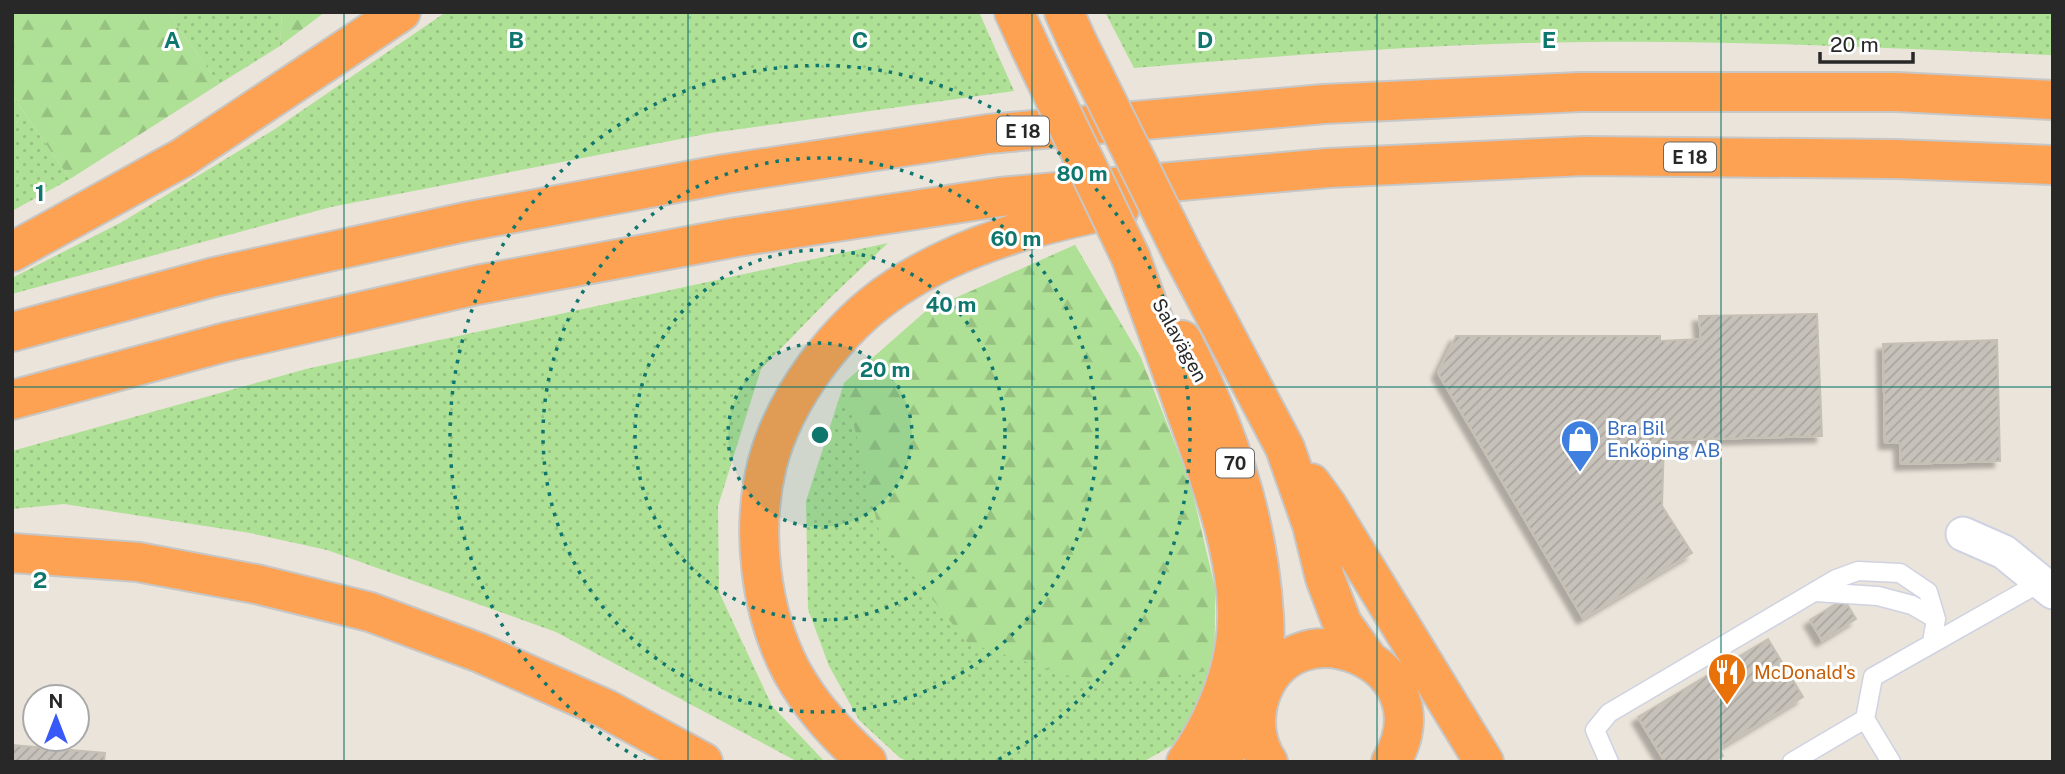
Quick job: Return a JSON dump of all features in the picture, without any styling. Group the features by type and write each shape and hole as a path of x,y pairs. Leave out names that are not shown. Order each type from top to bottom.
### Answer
{"highway":[{"path":"12,252 182,158 401,12"},
{"name":"Salavägen","path":"1014,12 1131,258 1182,339 1210,395 1236,465 1251,521 1259,567 1264,618 1256,733 1262,754 1268,762"},
{"name":"70","path":"1070,26 1182,253 1285,447 1312,525 1325,578 1342,623 1367,658"},
{"name":"E 18","path":"12,332 214,277 466,222 725,174 988,134 1324,104 1580,92 1897,92 2053,100"},
{"name":"E 18","path":"12,400 226,342 450,291 737,237 1000,197 1328,168 1585,156 1895,159 2053,165"},
{"path":"867,762 814,707 792,671 774,628 760,543 761,503 767,464 802,386 827,351 859,317 895,288 935,265 1015,233 1070,218 1328,168"},
{"path":"1131,258 1204,460 1229,548 1237,593 1236,643 1231,668 1212,718 1186,762"},
{"path":"1285,447 1327,505 1484,762"},
{"path":"12,553 138,562 256,583 370,612 480,653 593,703 703,762"},
{"path":"1214,762 1233,743 1273,674 1288,660 1307,651 1327,647 1348,649 1367,658 1381,668 1392,682 1400,698 1403,715 1402,733 1391,762"}],"street":[{"path":"1963,534 2004,552 2047,587"}],"lane":[{"path":"1609,762 1595,730 1609,713 1836,579 1858,571 1900,573 1928,592 1936,619 1932,642"},
{"path":"1891,762 1865,719 1873,677 1932,642 2047,587"},
{"path":"1814,592 1878,596 1912,605 1936,619"},
{"path":"1792,762 1865,719"}],"green space":[{"path":"12,12 170,12 179,29 219,84 70,179 12,95"},
{"path":"170,12 282,12 280,46 219,84 179,29"},
{"path":"282,12 325,12 280,46"},
{"path":"446,12 979,12 1014,91 711,133 331,207 12,294 12,278 122,222 275,129"},
{"path":"1105,12 2053,12 2053,55 1762,44 1588,42 1417,48 1134,68"},
{"path":"12,95 70,179 12,211"},
{"path":"888,243 761,369 718,506 719,592 772,706 825,762 798,762 556,632 327,550 250,533 64,504 12,509 12,451 306,369"},
{"path":"1075,245 1141,358 1215,588 1214,670 1178,742 1143,762 909,762 900,758 859,720 829,666 808,609 806,501 844,383 926,311"},
{"path":"1075,245 1141,358 1190,482 1215,588 1214,670 1135,682 1069,676 968,643 880,535 844,383 926,311"}],"building":[{"name":"Bra Bil Enköping AB","path":"1817,314 1822,436 1664,440 1662,506 1692,553 1583,618 1438,373 1456,336 1660,336 1660,341 1701,339 1699,316"},
{"path":"1997,340 2000,461 1901,464 1900,443 1885,443 1883,344"},
{"path":"1844,599 1856,619 1822,640 1810,620"},
{"path":"1768,639 1803,697 1719,748 1723,756 1714,762 1665,762 1638,717"},
{"path":"12,745 21,746 21,753 105,753 104,762 12,762"}],"place":[{"name":"Bra Bil Enköping AB","path":"1580,473"},
{"name":"McDonald's","path":"1727,706"}]}
